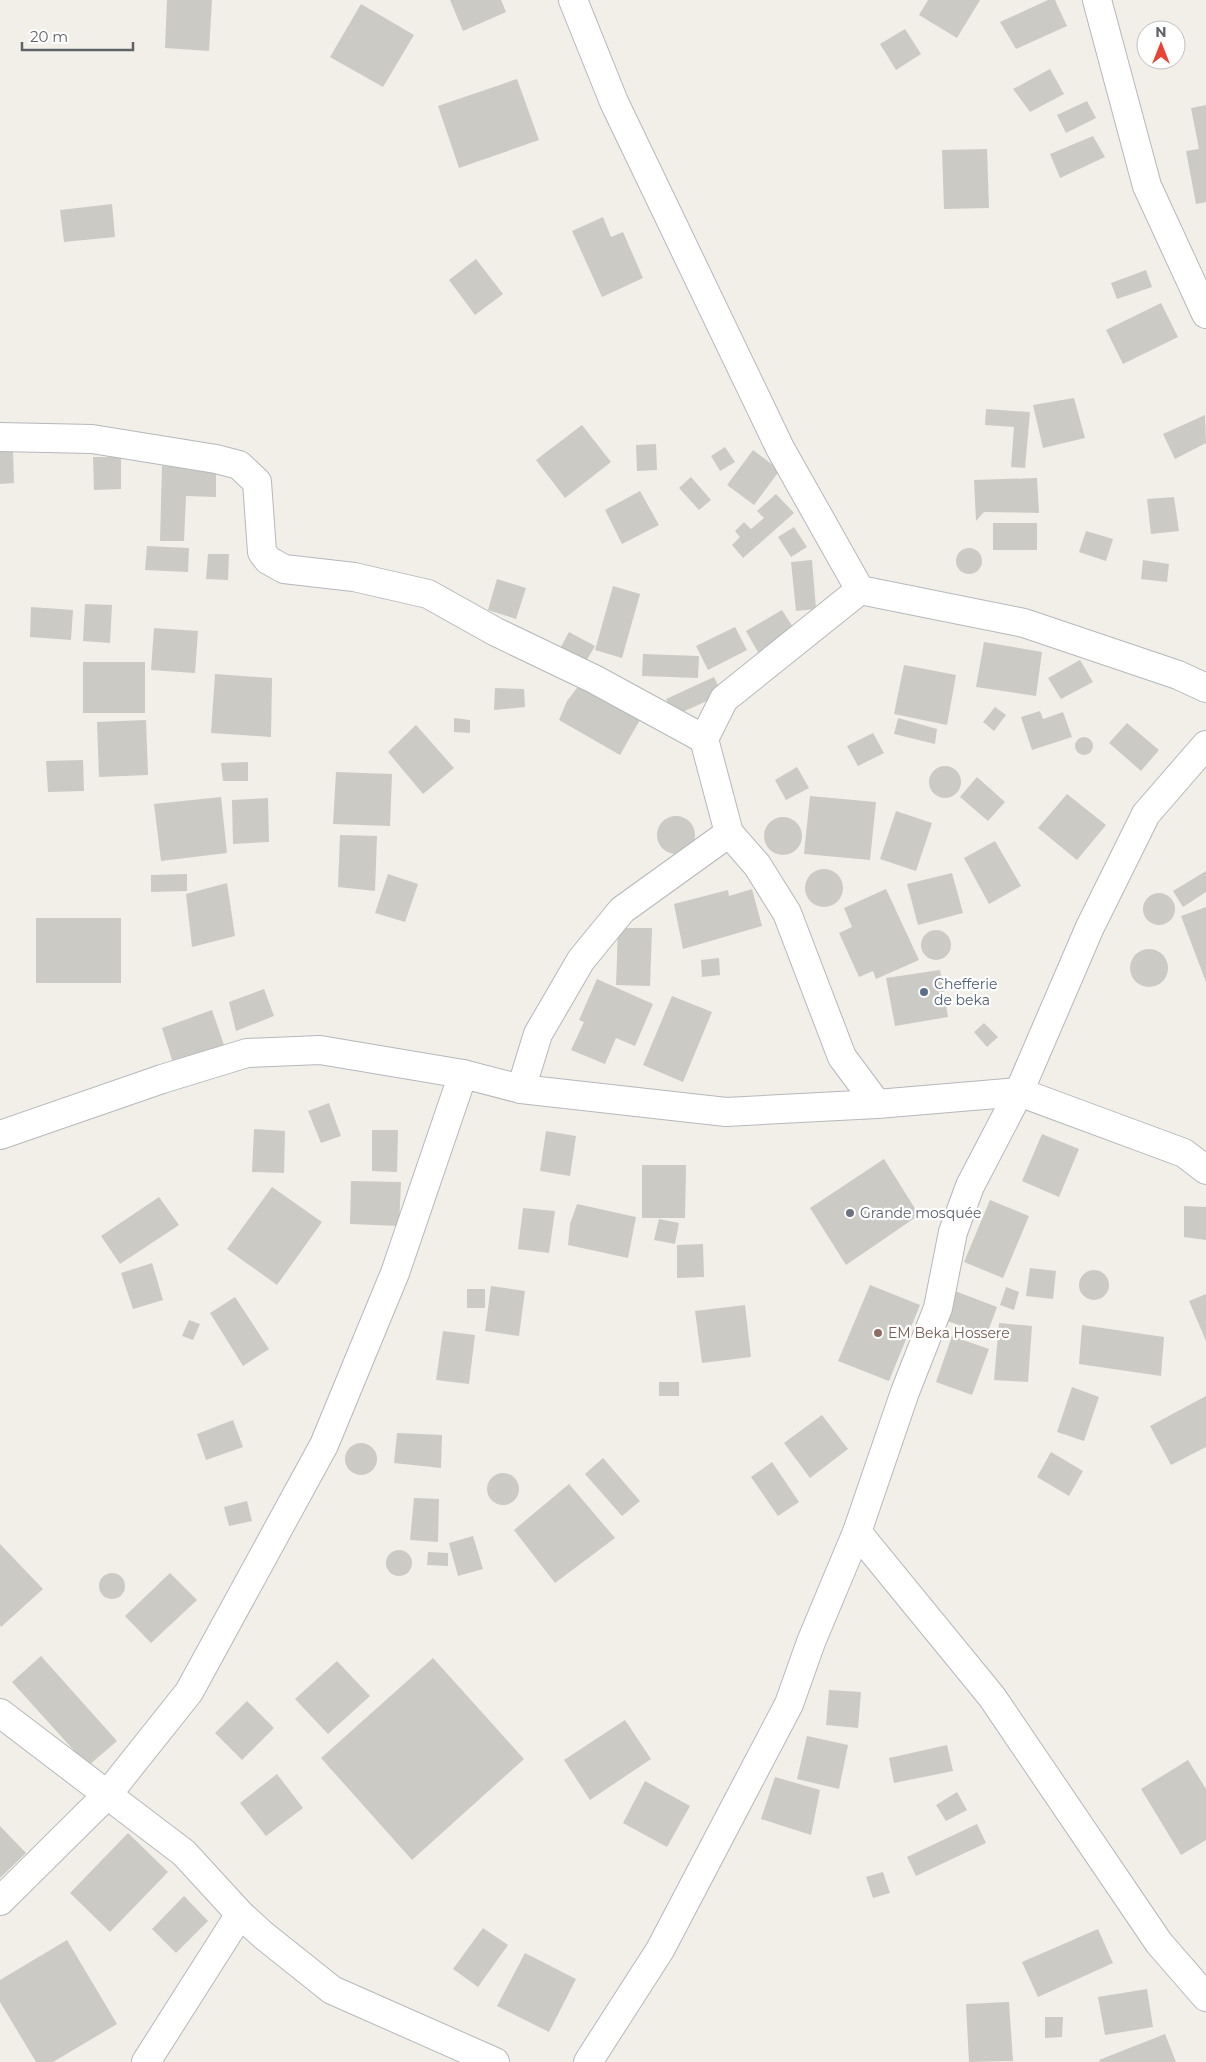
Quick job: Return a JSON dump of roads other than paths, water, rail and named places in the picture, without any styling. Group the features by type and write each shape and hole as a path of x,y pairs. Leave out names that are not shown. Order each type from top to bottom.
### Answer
{"street":[{"path":"573,0 614,102 780,448 860,590 1024,623 1178,675 1206,688"},
{"path":"1097,0 1148,186 1206,314"},
{"path":"0,436 92,439 216,458 239,465 257,482 262,552 268,560 284,569 354,577 428,594 496,632 594,679 704,739"},
{"path":"860,590 724,699 704,739 729,832 757,865 787,913 842,1057 877,1104"},
{"path":"588,2062 660,1950 790,1704 811,1642 857,1532 905,1392 938,1308 953,1232 970,1186 1019,1092 1090,927 1146,814 1206,745"},
{"path":"521,1089 538,1034 581,960 622,910 729,832"},
{"path":"0,1136 162,1079 247,1053 320,1050 463,1074 521,1089 726,1112 877,1104 1019,1092 1184,1154 1206,1170"},
{"path":"0,1901 107,1795 189,1692 324,1445 395,1273 463,1074"},
{"path":"857,1532 992,1697 1159,1943 1206,1997"},
{"path":"0,1713 184,1853 263,1936 332,1990 494,2062"},
{"path":"146,2062 240,1914"}],"place":[{"name":"Chefferie de beka","path":"924,992"},
{"name":"Grande mosquée","path":"850,1213"},
{"name":"EM Beka Hossere","path":"878,1333"}]}
